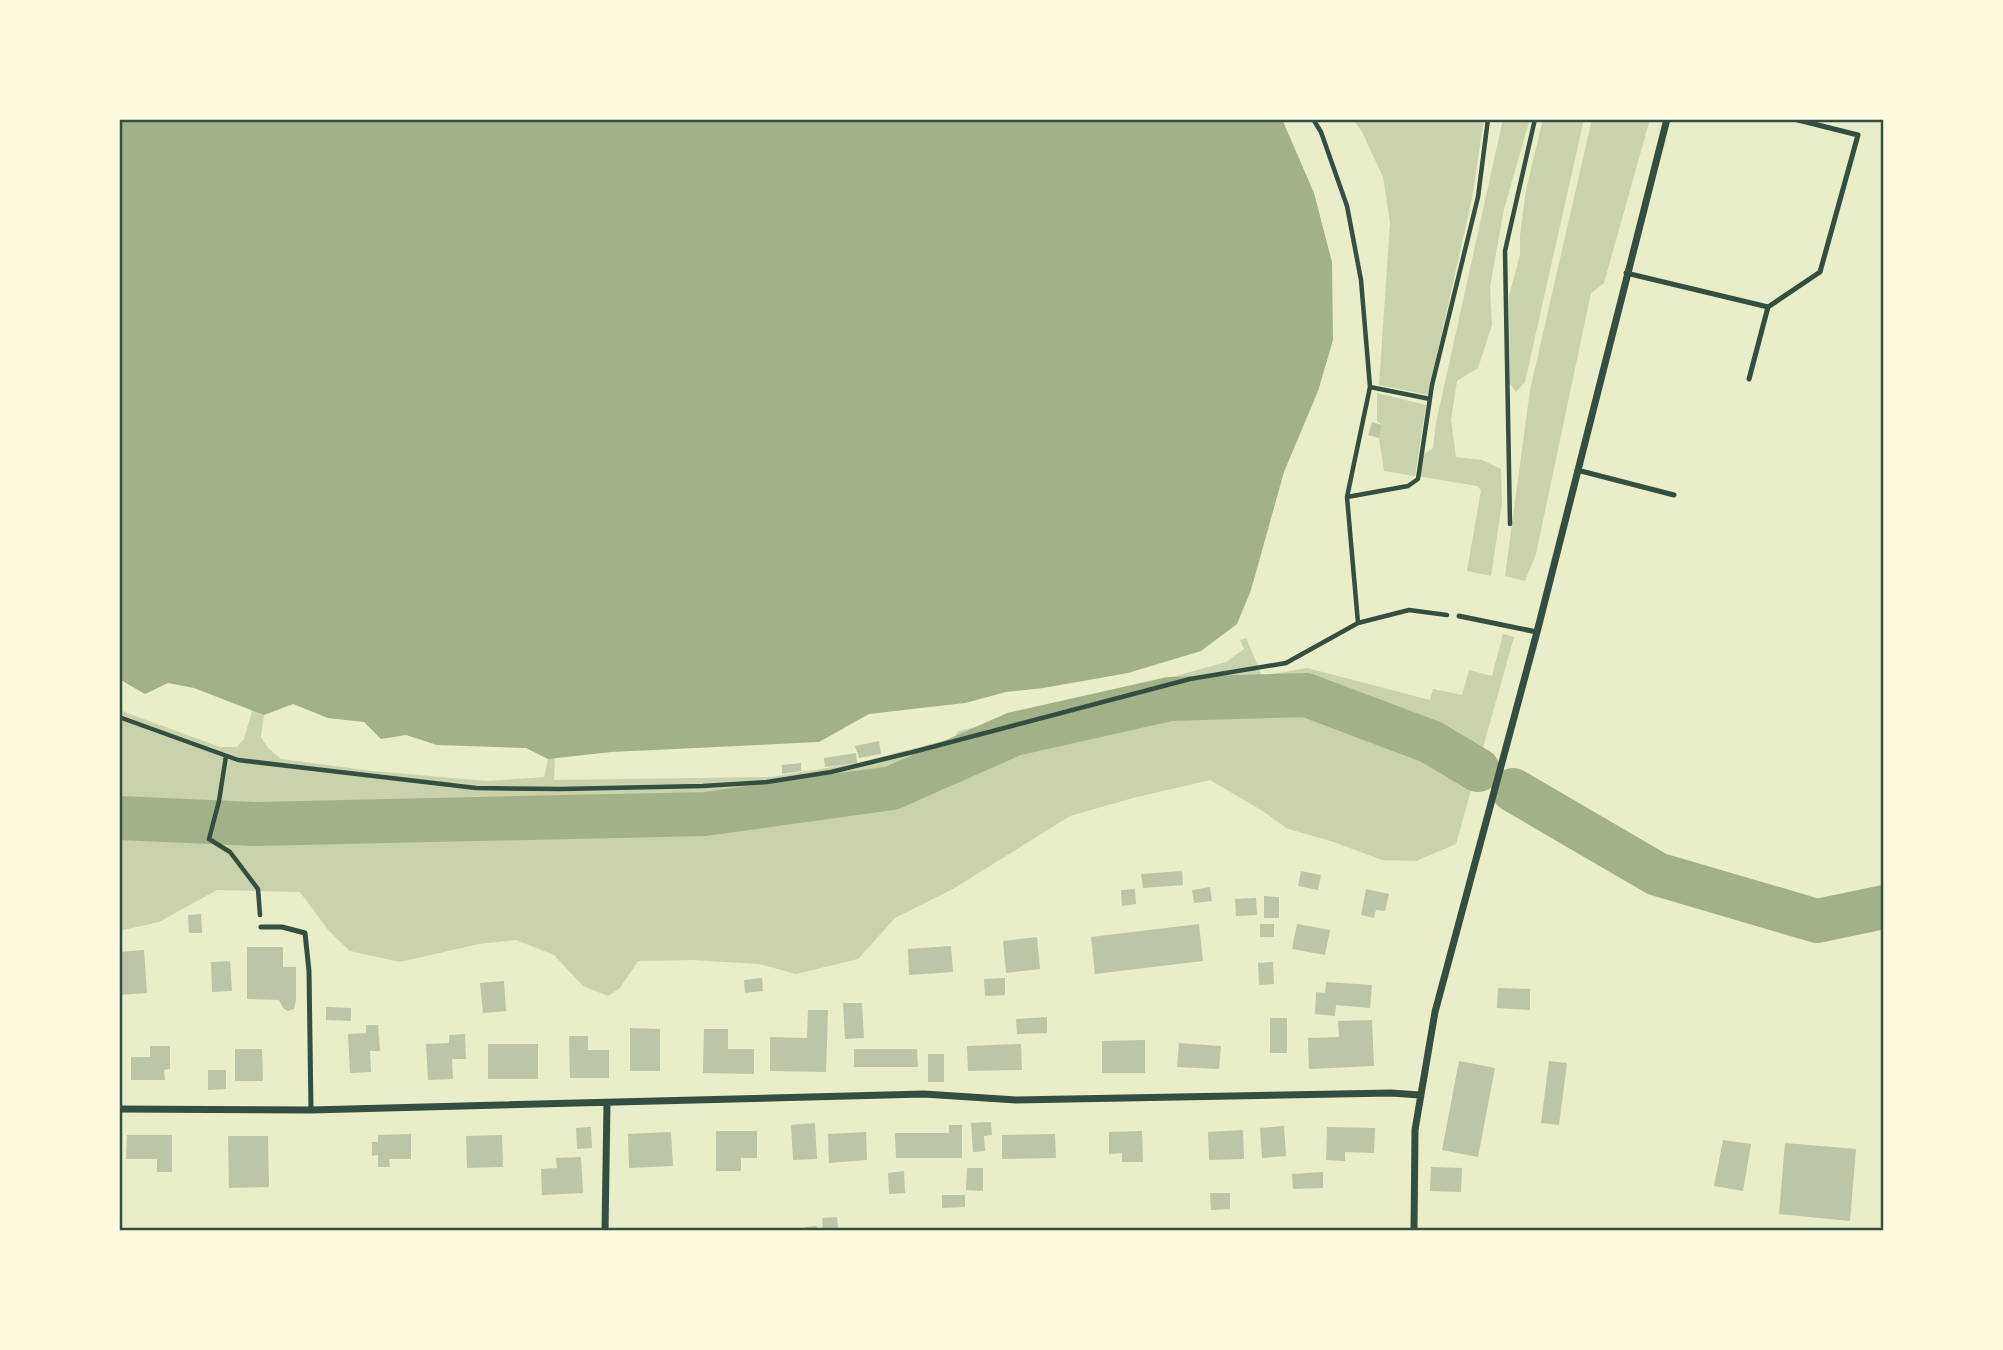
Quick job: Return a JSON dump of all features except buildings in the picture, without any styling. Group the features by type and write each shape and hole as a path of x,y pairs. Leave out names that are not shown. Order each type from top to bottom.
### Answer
{"street":[{"path":"1414,1231 1415,1130 1448,961 1536,632 1667,119"},
{"path":"119,1109 310,1110 924,1094 1017,1100 1378,1093 1420,1095"},
{"path":"606,1231 607,1103"}],"lane":[{"path":"1749,379 1768,307 1820,272 1858,135 1794,119"},
{"path":"1626,273 1768,307"},
{"path":"1577,470 1674,495"},
{"path":"1459,616 1536,632"},
{"path":"261,928 282,927 305,933 309,971 310,1110"}],"path":[{"path":"1313,119 1321,132 1347,206 1361,280 1370,387 1347,497 1357,623"},
{"path":"1347,497 1408,486 1418,478 1430,399 1478,197 1488,119"},
{"path":"1510,524 1505,251 1535,119"},
{"path":"1370,387 1430,399"},
{"path":"119,716 226,756 252,762 476,788 690,787 767,782 866,763 1190,679 1286,663 1357,623 1409,610 1459,616"},
{"path":"226,756 219,801 209,839 230,852 258,889 261,928"}],"shaded area":[{"path":"119,119 1282,119 1314,193 1332,262 1333,340 1318,391 1284,472 1251,590 1237,624 1201,651 1128,673 1006,692 965,703 869,714 819,742 611,752 548,759 526,748 437,745 406,735 381,739 364,722 328,718 293,704 264,715 194,688 168,683 145,694 119,679"},
{"path":"1353,119 1484,119 1472,198 1428,395 1379,385 1390,223 1383,177"},
{"path":"1503,119 1530,119 1504,209 1490,287 1492,325 1478,368 1457,381 1451,420 1456,457 1482,460 1501,469 1502,503 1491,576 1467,571 1481,490 1477,486 1417,476 1424,454 1433,448 1436,423"},
{"path":"1543,119 1584,119 1525,382 1516,392 1510,384 1509,296 1520,255 1526,190"},
{"path":"1592,119 1650,119 1604,283 1591,293 1536,554 1525,581 1505,576 1530,390"},
{"path":"1377,393 1426,405 1415,476 1384,471 1379,438 1382,425 1377,421"},
{"path":"1503,634 1514,637 1456,844 1416,861 1382,860 1288,829 1210,780 1070,816 953,889 895,918 858,959 796,974 759,964 692,960 638,961 620,988 608,996 583,986 554,955 516,940 479,944 400,962 350,951 329,931 300,892 217,890 159,922 119,931 119,710 220,747 237,747 244,739 252,711 264,715 261,737 268,748 281,759 373,771 487,781 544,777 548,759 555,758 554,780 771,777 857,763 954,738 958,731 1053,710 1226,662 1244,649 1240,640 1246,638 1262,676 1307,668 1430,700 1433,689 1462,695 1469,670 1492,676"}],"waterway":[{"path":"119,818 255,824 705,814 892,788 1014,734 1170,699 1306,695 1431,742 1478,770"},
{"path":"1513,790 1657,874 1817,921 1884,907"}]}
